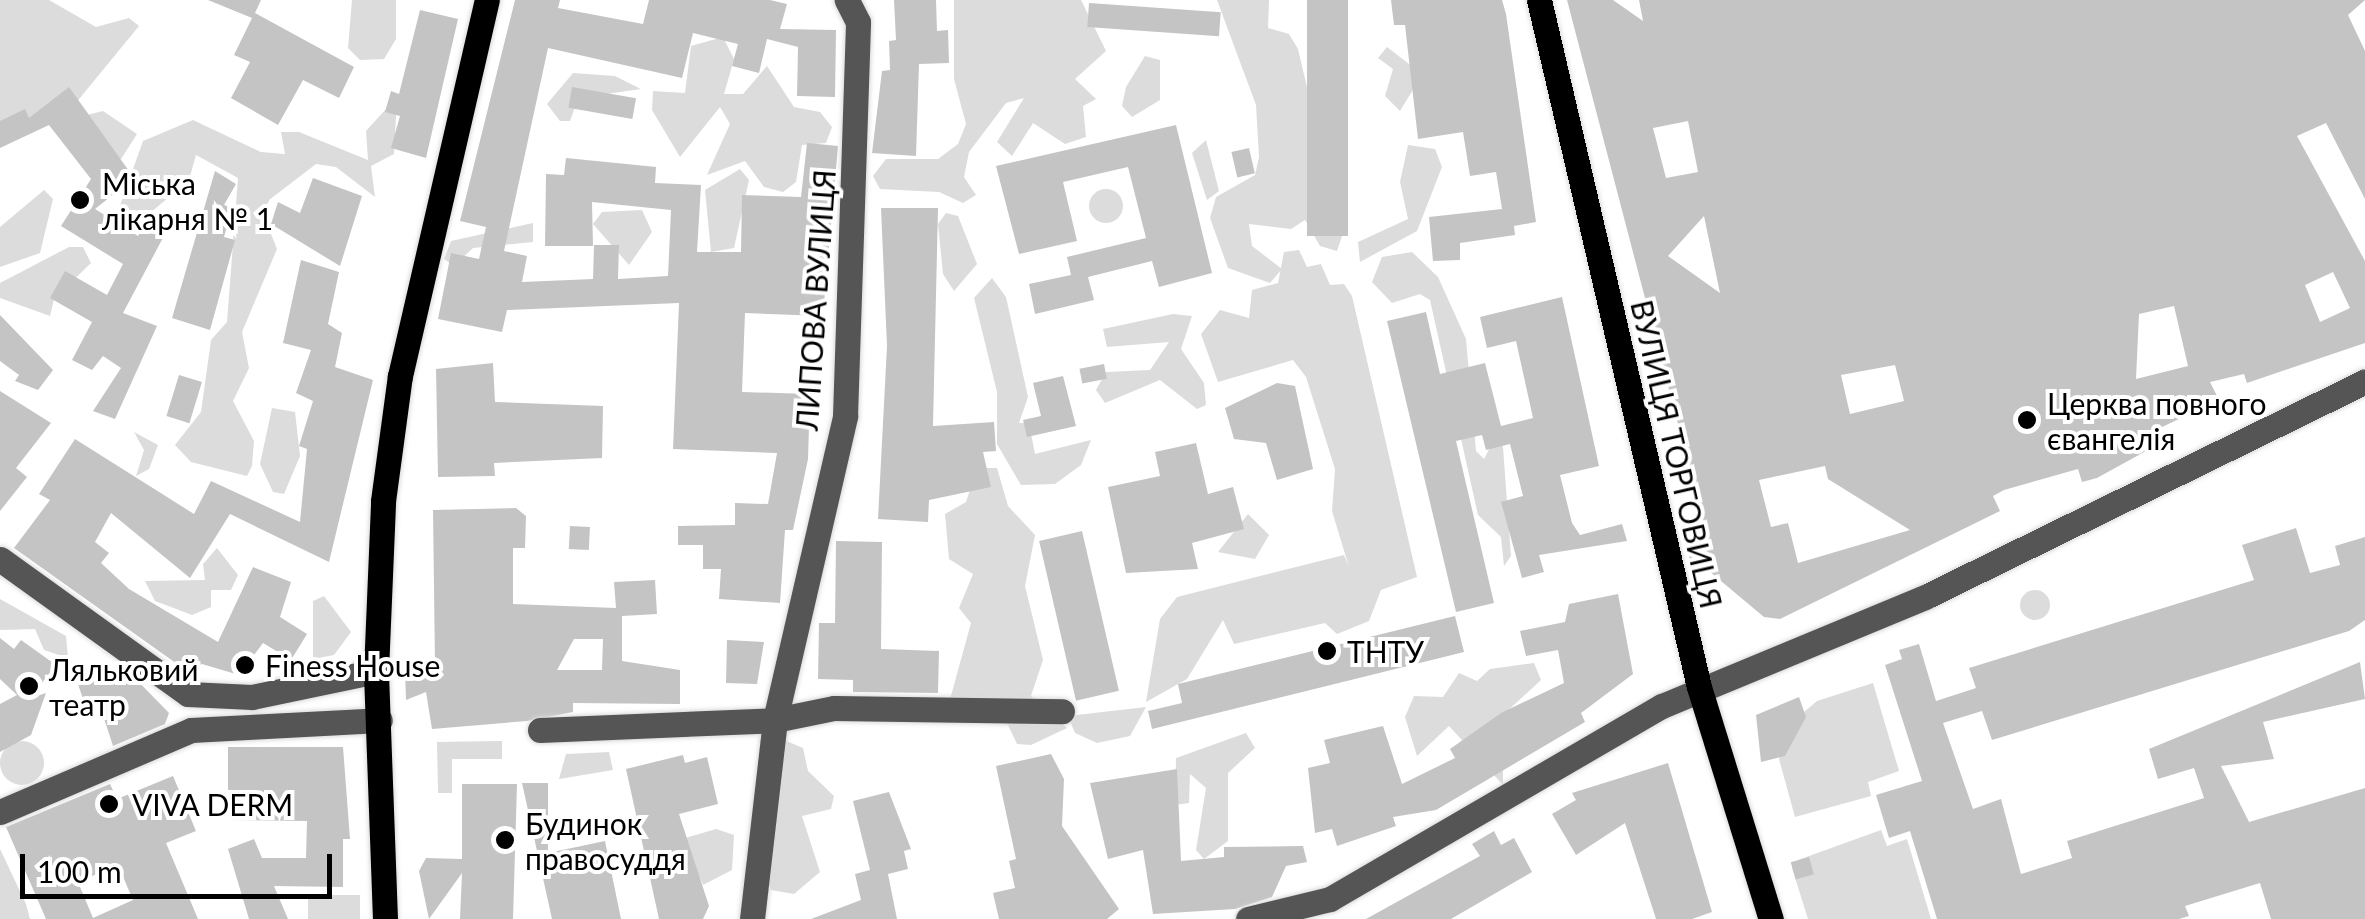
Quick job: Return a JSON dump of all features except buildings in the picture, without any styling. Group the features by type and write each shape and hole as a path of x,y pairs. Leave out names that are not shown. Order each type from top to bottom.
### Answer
{"main road":[{"path":"385,919 376,671 383,501 400,376 487,0"},
{"name":"ВУЛИЦЯ ТОРГОВИЦЯ","path":"1538,0 1699,687 1771,919"}],"street":[{"name":"ЛИПОВА ВУЛИЦЯ","path":"752,919 775,720 845,416 858,116 858,22 847,0"},
{"path":"1248,919 1328,909 1699,687 1925,597 2365,382"},
{"path":"0,559 188,694 226,700 376,671"},
{"path":"306,684 308,719"},
{"path":"188,694 191,730"},
{"path":"540,730 775,720 834,708 1062,711"},
{"path":"0,812 191,730 308,719 380,720"}],"shaded area":[{"path":"0,0 49,0 96,27 129,18 139,26 75,104 0,133"},
{"path":"352,0 396,0 396,39 384,59 360,60 348,48"},
{"path":"954,0 1081,0 1106,51 1075,79 1096,99 1083,106 1086,137 1065,144 1033,123 1012,156 997,142 1024,98 1006,103 969,152 964,177 976,195 963,203 939,192 880,189 873,176 886,159 938,159 958,144 966,124 954,79"},
{"path":"1217,0 1269,0 1268,28 1289,34 1298,49 1342,236 1337,251 1320,246 1305,220 1291,229 1249,224 1252,246 1282,269 1270,283 1228,268 1210,218 1216,197 1255,175 1259,157 1256,105"},
{"path":"723,37 734,59 724,94 743,94 767,66 794,107 820,112 832,127 826,143 802,145 796,182 783,192 764,187 745,161 707,175 730,124 720,107 680,157 652,110 653,91 685,93 691,46"},
{"path":"1387,47 1409,64 1433,57 1400,111 1385,96 1393,69 1378,58"},
{"path":"1145,56 1160,60 1160,100 1132,117 1122,106 1126,87"},
{"path":"573,73 615,76 641,89 578,98 570,121 560,121 547,104"},
{"path":"397,97 394,154 371,166 375,197 336,167 316,164 269,200 265,219 277,249 242,332 249,368 233,401 254,441 252,466 247,476 191,462 175,445 201,412 211,340 227,322 238,178 196,155 189,180 123,236 113,225 143,141 193,120 261,152 285,154 281,132 299,132 368,160 366,131"},
{"path":"103,111 137,134 121,159 93,152 79,117"},
{"path":"1206,140 1219,191 1207,200 1192,153"},
{"path":"1408,145 1435,149 1442,167 1417,231 1360,262 1358,242 1408,219 1400,182"},
{"path":"740,169 749,180 734,248 711,252 705,190"},
{"path":"1106,189 1118,194 1123,206 1118,218 1106,223 1094,218 1089,206 1094,194"},
{"path":"44,190 53,199 40,253 0,267 0,227"},
{"path":"642,210 652,232 629,265 593,224 602,212"},
{"path":"946,213 958,216 977,264 954,291 943,274 938,224"},
{"path":"533,223 533,242 473,248 454,266 444,259 451,241"},
{"path":"69,247 83,247 91,263 54,299 50,316 0,298 0,283"},
{"path":"1299,250 1307,267 1321,264 1330,285 1344,284 1352,296 1417,577 1381,590 1369,621 1337,634 1325,623 1234,644 1223,620 1187,679 1146,702 1160,619 1177,597 1344,555 1349,567 1332,511 1335,469 1306,377 1293,360 1218,382 1201,334 1220,310 1249,318 1252,290 1278,283 1284,252"},
{"path":"1412,252 1438,277 1466,339 1476,451 1484,459 1495,438 1503,447 1511,556 1504,566 1501,537 1478,515 1430,300 1420,294 1392,303 1372,282 1382,257"},
{"path":"992,278 1006,297 1028,397 1019,423 1029,423 1035,454 1091,440 1081,465 1055,484 1021,485 997,444 997,392 974,298"},
{"path":"1173,314 1192,316 1181,349 1204,383 1206,405 1197,409 1160,380 1105,403 1096,390 1106,372 1150,370 1169,342 1107,347 1103,329"},
{"path":"272,408 295,412 300,456 284,494 273,492 260,464"},
{"path":"134,432 158,445 149,469 136,476 144,450"},
{"path":"977,468 997,468 1008,506 1035,535 1025,586 1043,660 1031,696 1067,728 1031,745 1017,744 1006,721 949,703 971,623 959,608 973,574 949,559 945,514 966,502"},
{"path":"1248,514 1269,535 1255,559 1218,552"},
{"path":"217,548 238,575 231,590 211,590 211,607 192,615 155,601 145,581 205,580 203,564"},
{"path":"2035,590 2046,594 2050,605 2046,616 2035,620 2024,616 2020,605 2024,594"},
{"path":"324,596 351,632 334,655 313,659 313,601"},
{"path":"0,599 66,636 68,658 44,650 35,629 0,630"},
{"path":"1534,663 1541,680 1503,715 1503,785 1449,726 1417,756 1405,717 1414,696 1443,697 1459,673 1477,681 1490,669"},
{"path":"1873,683 1899,771 1868,782 1871,796 1795,817 1779,759 1791,723 1817,701"},
{"path":"1146,707 1130,736 1097,743 1075,733 1068,716"},
{"path":"1246,733 1255,748 1228,773 1228,841 1204,859 1196,850 1206,788 1190,774 1189,803 1175,805 1176,758"},
{"path":"784,740 803,748 808,771 834,796 831,809 802,816 820,872 794,894 771,890 756,848 779,797 768,770"},
{"path":"22,741 38,747 44,763 38,779 22,785 6,779 0,763 6,747"},
{"path":"502,741 502,759 452,759 452,793 438,793 437,742"},
{"path":"609,752 613,770 559,779 566,754"},
{"path":"716,829 734,835 732,870 703,885 682,839"},
{"path":"1881,830 1887,846 1907,839 1931,919 1808,919 1792,868 1798,860"},
{"path":"0,849 26,904 30,919 0,919"},
{"path":"308,895 360,895 360,919 308,919"}],"place":[{"name":"Міська лікарня № 1","path":"80,200"},
{"name":"Церква повного євангелія","path":"2027,420"},
{"name":"ТНТУ","path":"1327,651"},
{"name":"Finess House","path":"245,665"},
{"name":"Ляльковий театр","path":"29,686"},
{"name":"VIVA DERM","path":"109,804"},
{"name":"Будинок правосуддя","path":"505,840"}]}
